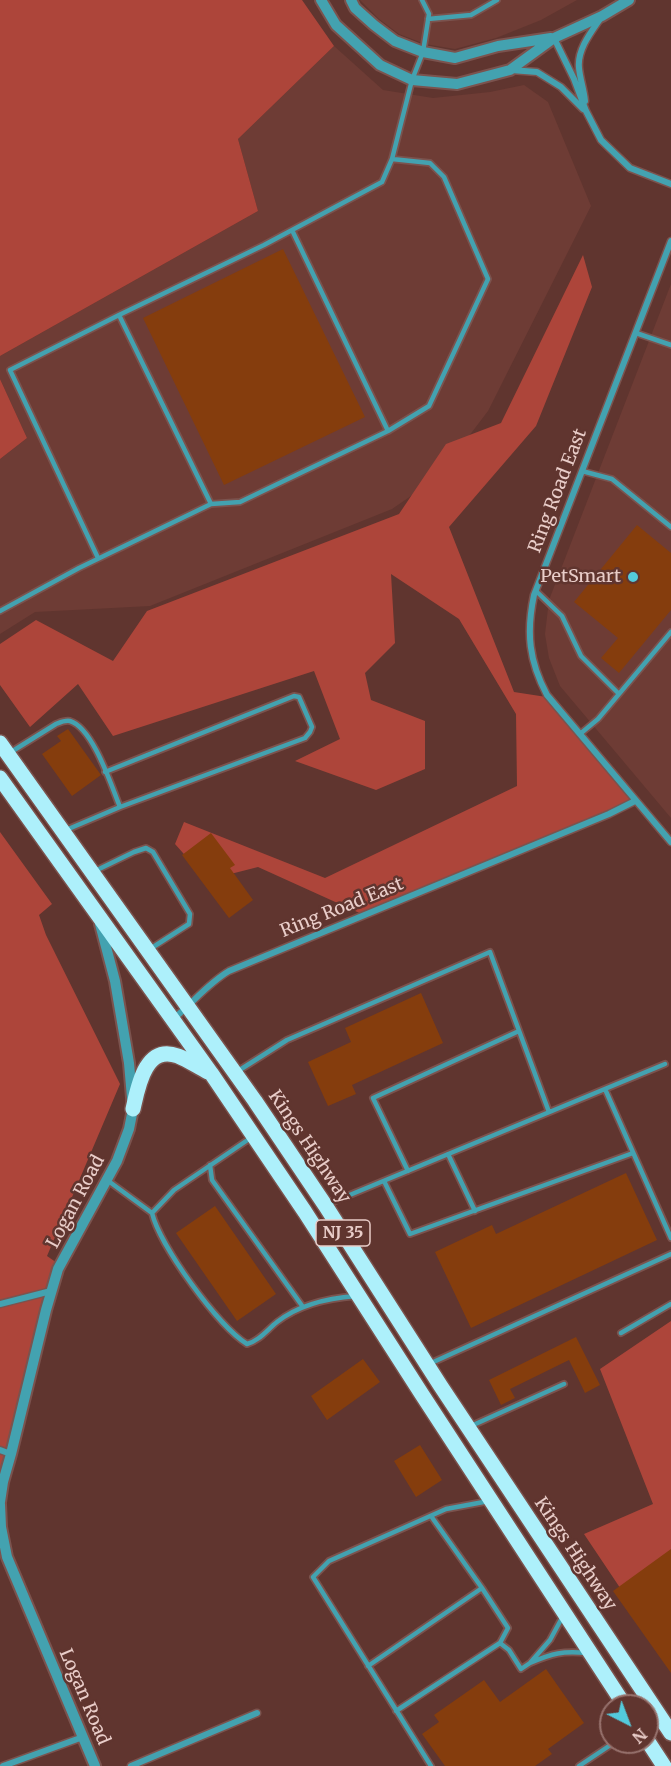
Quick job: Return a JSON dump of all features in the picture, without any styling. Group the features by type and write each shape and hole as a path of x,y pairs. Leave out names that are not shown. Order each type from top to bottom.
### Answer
{"main road":[{"name":"Kings Highway","path":"4,749 235,1073 325,1205 427,1365 671,1733"},
{"name":"NJ 35","path":"0,778 305,1212 617,1694"},
{"path":"133,1109 145,1068 158,1056 168,1054 177,1056 210,1074"}],"street":[{"path":"321,0 336,25 380,65 412,80 457,84 510,70 537,72 561,87 586,111"},
{"path":"351,0 368,20 395,41 423,52 455,58 498,46 554,38"},
{"path":"510,70 554,38 602,16 629,0"},
{"path":"586,111 578,66 580,55 602,16"},
{"path":"554,38 601,140 630,168 671,184"},
{"name":"Ring Road East","path":"671,241 536,591 529,624 530,646 534,662 547,695 671,842"},
{"name":"Ring Road East","path":"172,1020 216,979 229,971 636,801"},
{"name":"Logan Road","path":"95,1766 7,1557 1,1527 0,1503 3,1482 58,1269 117,1161 133,1109 129,1063 115,981 98,915"},
{"path":"0,1304 51,1291"},
{"path":"0,1450 11,1454"},
{"path":"131,1766 257,1713"},
{"path":"3,1766 82,1737"}],"lane":[{"path":"98,558 10,370 292,230 382,182 392,159 412,80 423,52 429,14 422,0"},
{"path":"428,19 471,15 497,0"},
{"path":"0,611 98,558 211,504 240,502 388,430 429,406 488,279 444,177 430,163 392,159"},
{"path":"292,230 388,430"},
{"path":"119,315 211,504"},
{"path":"636,333 671,345"},
{"path":"582,471 612,479 671,527"},
{"path":"536,591 562,616 581,656 619,694"},
{"path":"580,734 598,719 671,632"},
{"path":"64,831 120,807 304,738 312,727 298,698 294,696 105,772"},
{"path":"4,749 56,724 70,721 83,730 89,738 120,807"},
{"path":"92,873 134,852 146,848 153,852 190,914 189,924 148,951"},
{"path":"235,1073 287,1040 490,952 549,1112"},
{"path":"408,1171 373,1098 519,1031"},
{"path":"325,1205 665,1064"},
{"path":"605,1089 671,1238"},
{"path":"152,1213 174,1190 253,1136"},
{"path":"384,1180 410,1234 633,1153"},
{"path":"448,1154 475,1211"},
{"path":"210,1165 212,1180 303,1307"},
{"path":"107,1180 152,1213 155,1224 178,1265 203,1299 236,1337 247,1344 254,1342 278,1320 303,1307 330,1298 359,1296"},
{"path":"427,1365 671,1254"},
{"path":"621,1333 671,1304"},
{"path":"468,1427 564,1384"},
{"path":"431,1766 312,1577 329,1561 446,1509 492,1500"},
{"path":"396,1711 500,1643 508,1628 431,1516"},
{"path":"368,1666 482,1588"},
{"path":"530,1663 550,1640 565,1614"},
{"path":"500,1643 509,1650 521,1669 551,1654 567,1651 591,1653"},
{"path":"579,1766 599,1753"}],"shaded area":[{"path":"0,0 302,0 334,46 238,139 258,211 0,356"},
{"path":"360,0 577,0 541,20 496,38 455,49 425,44 399,34 379,19"},
{"path":"334,46 383,90 433,98 490,92 524,85 548,102 591,206 488,411 437,478 392,509 150,606 35,612 0,634 0,459 27,438 0,379 0,356 258,211 238,139"},
{"path":"583,255 592,287 536,426 449,527 514,692 553,698 640,802 364,915 258,867 207,880 175,844 184,822 325,878 517,786 516,714 459,619 391,574 395,643 365,673 371,700 425,721 425,769 376,790 295,761 340,739 314,671 113,736 78,684 30,727 0,685 0,644 36,620 113,661 147,611 399,514 446,444 501,423"},
{"path":"671,284 671,818 560,686 549,658 545,634 549,600"},
{"path":"0,379 27,438 0,459"},
{"path":"0,832 52,904 39,915 46,935 120,1084 47,1256 60,1265 0,1470"},
{"path":"671,1321 671,1664 584,1534 653,1504 600,1369"}],"building":[{"path":"283,249 365,417 224,485 143,318"},
{"name":"PetSmart","path":"637,525 671,553 671,610 619,673 601,658 618,638 574,602"},
{"path":"68,729 101,775 72,796 42,754 61,741 57,736"},
{"path":"211,833 235,865 230,868 253,900 229,918 182,855"},
{"path":"421,993 443,1043 352,1085 356,1094 328,1106 308,1062 351,1042 345,1028"},
{"path":"626,1173 657,1240 471,1328 435,1252 492,1225 496,1234"},
{"path":"215,1206 276,1294 237,1321 176,1233"},
{"path":"576,1337 600,1385 585,1393 569,1360 510,1389 515,1398 501,1405 489,1380"},
{"path":"363,1359 380,1382 327,1420 311,1396"},
{"path":"420,1445 442,1480 416,1497 394,1461"},
{"path":"671,1549 671,1673 613,1591"},
{"path":"546,1669 584,1723 548,1749 552,1754 535,1766 445,1766 422,1734 439,1722 434,1715 484,1680 500,1702"}],"place":[{"name":"PetSmart","path":"633,577"}]}
